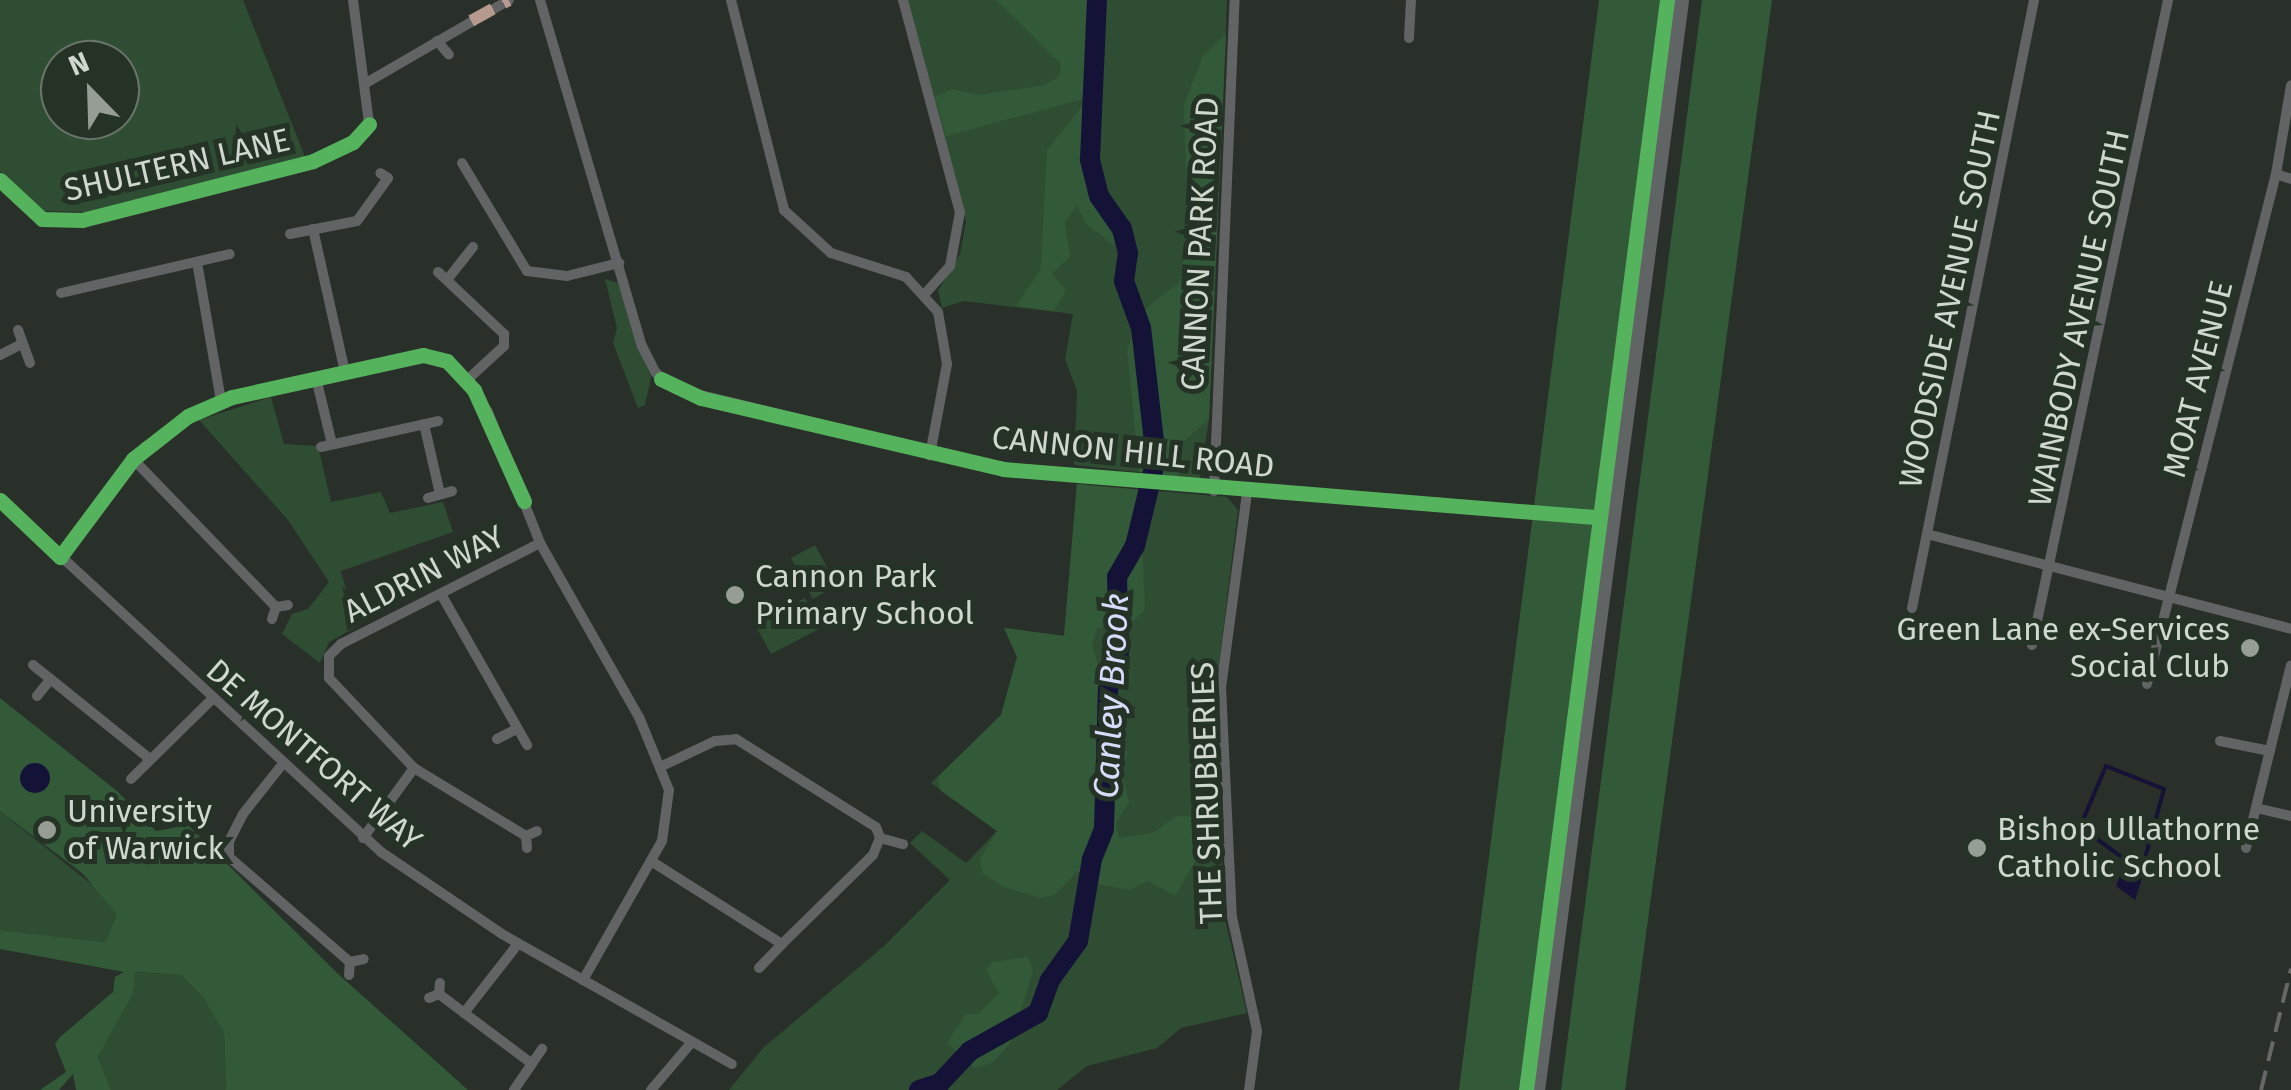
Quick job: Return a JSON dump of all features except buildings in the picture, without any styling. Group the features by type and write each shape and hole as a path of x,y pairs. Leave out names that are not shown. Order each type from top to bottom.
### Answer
{"main road":[{"path":"1537,1090 1681,0"}],"street":[{"path":"353,0 369,124"},
{"path":"366,82 508,0"},
{"name":"CANNON HILL ROAD","path":"540,0 648,359 676,390 930,455 1150,484 1612,519"},
{"path":"903,0 960,212 950,266 926,293"},
{"name":"CANNON PARK ROAD","path":"1214,490 1235,0"},
{"path":"1409,38 1411,0"},
{"name":"WOODSIDE AVENUE SOUTH","path":"1912,608 2034,0"},
{"name":"WAINBODY AVENUE SOUTH","path":"2032,645 2168,0"},
{"path":"730,1 784,210 822,248 897,272 926,293 942,322 948,351 930,455"},
{"path":"437,41 449,55"},
{"name":"MOAT AVENUE","path":"2147,684 2276,174 2291,86"},
{"path":"462,163 527,271 567,276 619,262"},
{"path":"290,234 358,221 388,178 380,173"},
{"path":"2276,174 2291,179"},
{"path":"313,230 344,372"},
{"path":"467,380 504,346 504,334 443,276 473,248"},
{"path":"61,293 230,254"},
{"path":"197,262 221,401"},
{"path":"18,330 20,345 30,363"},
{"path":"0,356 20,345"},
{"path":"60,556 134,459 166,429 221,401 423,355 447,361 467,380 491,419 540,542 662,766 668,816 652,861 583,980"},
{"path":"316,378 326,446 438,421"},
{"path":"424,424 440,494"},
{"path":"134,459 279,610"},
{"name":"THE SHRUBBERIES","path":"1247,493 1221,686 1232,917 1257,1030 1249,1090"},
{"name":"DE MONTFORT WAY","path":"0,500 281,766 363,838 518,944 732,1064"},
{"path":"1928,534 2291,629"},
{"name":"ALDRIN WAY","path":"414,768 329,678 327,660 341,644 540,542"},
{"path":"441,594 527,745"},
{"path":"33,665 150,759"},
{"path":"2246,848 2291,665"},
{"path":"37,696 50,680"},
{"path":"132,779 211,700"},
{"path":"498,740 517,728"},
{"path":"662,766 716,740 736,739 876,827 880,838 873,855 759,968"},
{"path":"2220,742 2270,751"},
{"path":"281,766 243,814 229,857 350,962 364,960"},
{"path":"363,838 414,768 526,842 537,830"},
{"path":"2256,808 2291,816"},
{"path":"880,838 903,844"},
{"path":"652,861 782,944"},
{"path":"464,1014 518,944"},
{"path":"349,975 350,962"},
{"path":"436,991 531,1063"},
{"path":"652,1090 692,1042"},
{"path":"514,1090 542,1049"}],"green space":[{"path":"0,0 243,0 305,157 86,212 42,211 0,171"},
{"path":"908,0 1227,0 1209,419 1200,479 1074,465 1077,391 1065,359 1073,314 964,301 942,308 938,291 960,254 966,221"},
{"path":"996,0 1088,0 1087,98 946,136 935,97 952,89 979,95 1045,85 1059,76 1061,64"},
{"path":"1599,0 1662,0 1602,498 1522,1090 1459,1090"},
{"path":"1702,0 1772,0 1625,1090 1561,1090"},
{"path":"1226,34 1209,419 1183,442 1178,477 1139,472 1127,349 1144,310 1181,281 1188,227 1184,105 1203,56"},
{"path":"1085,103 1084,169 1116,234 1115,246 1086,224 1077,205 1065,222 1070,257 1052,274 1066,290 1054,311 1016,306 1041,269 1047,150"},
{"path":"605,279 618,283 651,378 645,405 638,408 613,343 617,328"},
{"path":"271,397 284,444 318,446 331,502 381,492 390,513 443,502 453,532 341,571 356,627 329,642 320,663 282,634 292,614 308,609 329,582 288,520 199,420"},
{"path":"1077,484 1227,497 1238,510 1216,688 1224,915 1247,1013 1181,1028 1157,1048 1087,1066 1057,1090 729,1090 763,1048 883,947 950,880 910,843 922,831 966,863 997,831 931,783 1001,715 1017,657 1004,628 1064,636"},
{"path":"1077,484 1140,490 1145,609 1131,623 1097,628 1092,645 1127,752 1123,777 1129,802 1116,823 1119,838 1153,833 1177,816 1221,818 1222,848 1197,858 1175,896 1148,881 1129,890 1097,884 1094,870 1077,872 1054,895 1041,898 1004,887 983,874 980,859 997,831 940,790 938,777 1001,715 1017,657 1004,628 1064,636"},
{"path":"815,545 837,585 813,599 791,558"},
{"path":"805,598 821,628 771,654 755,625"},
{"path":"0,698 117,791 156,831 188,825 337,973 468,1090 226,1090 224,1033 203,997 181,975 135,972 133,994 98,1057 111,1090 76,1090 73,1074 59,1090 40,1090 66,1072 55,1044 59,1038 113,992 115,977 124,972 0,949 0,930 105,942 117,914 82,873 0,811"},
{"path":"0,811 111,900 117,914 105,942 0,930"},
{"path":"1028,957 1033,971 1011,1042 993,1062 975,1068 947,1043 966,1014 978,1014 999,993 986,970 993,962"},
{"path":"134,972 181,975 203,997 224,1033 226,1090 111,1090 98,1057 133,994"}],"shaded area":[{"path":"35,763 45,768 50,778 45,788 35,793 25,788 20,778 25,768"},
{"path":"2126,860 2147,863 2135,900 2116,886"}],"waterway":[{"name":"Canley Brook","path":"919,1090 940,1083 970,1051 1038,1013 1050,980 1078,941 1092,859 1104,829 1108,690 1119,652 1117,577 1135,546 1156,459 1141,328 1124,281 1128,253 1122,229 1099,196 1090,159 1097,0"},
{"path":"2126,860 2080,827 2106,766 2164,789 2144,862"}],"railway":[{"path":"2261,1090 2291,969"}],"marked path":[{"path":"471,21 509,0"}],"cycle path":[{"path":"1526,1090 1667,0"},
{"name":"SHULTERN LANE","path":"0,180 42,219 82,220 313,161 353,142 369,124"},
{"path":"0,500 60,557 133,459 188,416 232,397 423,355 447,361 474,390 524,501"},
{"path":"661,379 701,398 1003,469 1595,517"}],"place":[{"name":"Cannon Park Primary School","path":"735,595"},
{"name":"Green Lane ex-Services Social Club","path":"2250,648"},
{"name":"University of Warwick","path":"47,830"},
{"name":"Bishop Ullathorne Catholic School","path":"1977,848"}]}
